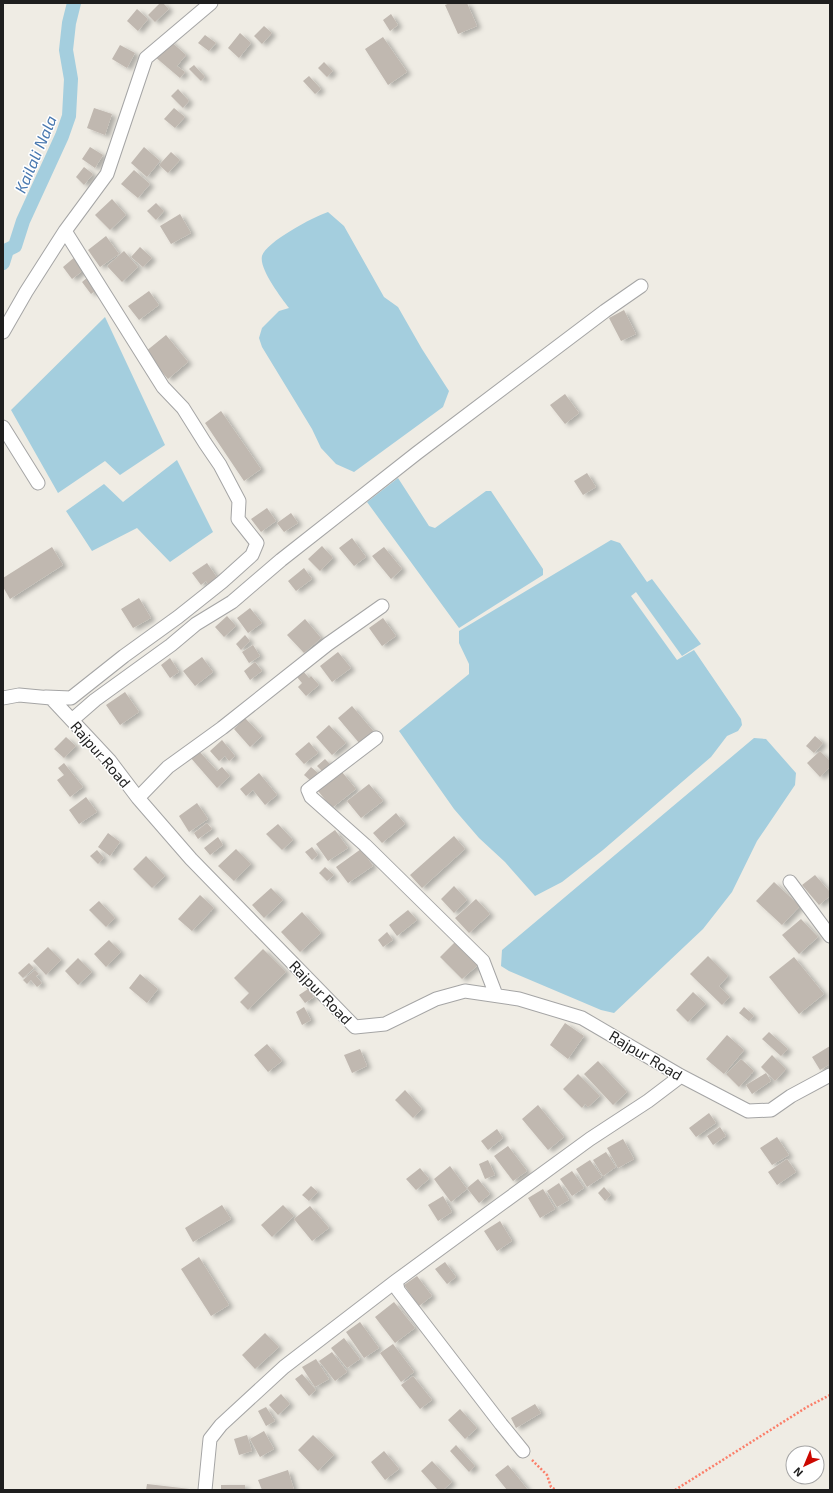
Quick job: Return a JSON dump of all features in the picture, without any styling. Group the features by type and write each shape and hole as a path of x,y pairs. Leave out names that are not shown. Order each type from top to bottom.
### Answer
{"street":[{"path":"3,332 26,292 65,231 107,174 146,58 211,3"},
{"path":"40,697 71,698 222,582 252,556 257,543 238,519 239,501 220,465 183,408 163,388 65,231"},
{"path":"72,720 95,700 171,645 196,624 232,602 281,560 417,453 605,311 641,286"},
{"path":"3,427 38,483"},
{"path":"138,798 168,767 222,728 328,644 382,606"},
{"name":"Rajpur Road","path":"3,698 19,695 51,698 110,761 138,798 191,859 355,1027 385,1024 436,999 465,991 519,999 582,1018 681,1076 748,1111 771,1110 791,1096 830,1076"},
{"path":"376,738 308,790 311,797 365,845 483,961 496,995"},
{"path":"790,882 830,936"},
{"path":"205,1490 210,1440 221,1424 284,1367 396,1281 590,1139 648,1101 681,1076"},
{"path":"396,1281 398,1290 523,1451"}],"path":[{"path":"675,1490 807,1407 830,1395"},
{"path":"523,1451 546,1475 551,1487 556,1490"}],"water":[{"path":"328,212 344,226 384,297 398,307 422,349 449,391 443,407 354,472 336,464 321,448 312,429 262,347 259,338 262,328 279,311 289,308 276,290 264,268 262,256 265,250 281,237 302,224"},
{"path":"105,317 165,445 120,475 105,461 58,493 11,410"},
{"path":"177,460 213,532 170,562 137,528 92,551 66,511 104,484 123,502"},
{"path":"398,478 429,526 435,528 486,491 491,491 543,569 543,575 459,628 367,502"},
{"path":"611,540 620,543 647,582 652,579 701,644 682,656 636,592 631,596 677,660 694,650 741,719 742,725 738,731 727,736 711,757 603,850 562,882 535,896 505,862 479,838 454,809 399,731 469,674 469,664 459,643 459,631"},
{"path":"754,738 766,739 796,773 795,785 757,841 732,892 703,929 614,1013 601,1010 509,971 501,966 502,950"}],"building":[{"path":"160,3 163,3 169,9 155,22 148,15"},
{"path":"450,3 467,3 477,26 458,34 445,5"},
{"path":"137,9 148,19 138,31 127,21"},
{"path":"391,14 398,25 390,31 383,20"},
{"path":"264,26 272,33 262,44 254,36"},
{"path":"240,33 251,43 239,58 228,48"},
{"path":"205,35 216,43 209,51 198,43"},
{"path":"383,37 407,72 388,85 365,49"},
{"path":"168,39 186,55 177,66 185,72 180,78 154,56"},
{"path":"120,45 135,53 127,68 112,59"},
{"path":"324,62 333,71 327,77 318,68"},
{"path":"194,65 205,77 201,81 189,69"},
{"path":"309,76 321,89 315,94 303,81"},
{"path":"178,89 189,101 183,108 171,96"},
{"path":"94,108 112,114 105,135 87,128"},
{"path":"174,108 185,117 175,128 164,119"},
{"path":"90,147 103,155 95,168 82,159"},
{"path":"144,147 160,161 147,177 131,163"},
{"path":"171,152 180,160 168,173 159,165"},
{"path":"84,167 93,174 84,185 76,177"},
{"path":"134,170 150,184 138,198 121,184"},
{"path":"112,199 126,215 110,230 95,215"},
{"path":"156,203 164,211 156,220 147,211"},
{"path":"180,214 191,233 171,244 160,226"},
{"path":"106,236 119,254 100,267 88,250"},
{"path":"140,247 152,258 143,267 131,257"},
{"path":"124,251 138,267 122,282 107,266"},
{"path":"76,256 85,269 72,279 63,267"},
{"path":"89,276 99,288 91,294 82,282"},
{"path":"149,291 159,305 139,320 128,306"},
{"path":"624,310 636,334 621,341 609,318"},
{"path":"166,335 188,362 168,379 145,352"},
{"path":"565,394 579,413 565,424 550,405"},
{"path":"221,411 261,469 244,481 205,423"},
{"path":"587,473 596,487 583,495 574,481"},
{"path":"267,508 276,521 261,532 251,519"},
{"path":"291,513 298,523 284,532 277,523"},
{"path":"352,538 366,557 354,566 339,548"},
{"path":"322,546 333,558 320,571 308,559"},
{"path":"52,547 63,565 10,599 3,587 3,578"},
{"path":"384,547 402,569 391,579 372,556"},
{"path":"207,563 218,579 209,586 206,581 201,585 192,573"},
{"path":"304,568 312,579 296,591 288,581"},
{"path":"139,598 151,618 133,628 121,609"},
{"path":"250,608 262,623 248,633 237,618"},
{"path":"227,616 236,626 224,637 215,627"},
{"path":"383,618 396,636 382,646 369,628"},
{"path":"305,619 321,638 304,653 287,635"},
{"path":"245,635 250,641 241,650 236,644"},
{"path":"253,645 260,656 249,663 242,652"},
{"path":"338,652 351,668 332,682 320,666"},
{"path":"202,657 213,672 195,686 183,671"},
{"path":"170,658 179,672 170,678 161,665"},
{"path":"255,662 262,671 250,680 244,671"},
{"path":"303,671 309,678 311,676 319,685 306,696 298,687 302,683 297,677"},
{"path":"125,692 139,712 120,725 106,705"},
{"path":"352,706 374,732 360,744 338,718"},
{"path":"245,718 262,736 250,747 234,729"},
{"path":"329,725 346,743 332,755 316,737"},
{"path":"815,736 823,743 814,753 806,746"},
{"path":"66,737 76,746 64,758 54,749"},
{"path":"222,740 235,756 229,761 225,756 219,761 210,751"},
{"path":"309,742 318,753 304,764 295,754"},
{"path":"198,750 217,771 222,767 230,776 217,788 190,757"},
{"path":"820,751 830,761 830,767 820,777 807,763"},
{"path":"325,759 330,764 322,771 317,766"},
{"path":"64,763 83,787 70,797 57,780 64,775 58,768"},
{"path":"311,767 318,773 311,781 304,775"},
{"path":"342,772 356,789 332,808 318,791"},
{"path":"259,773 277,795 265,805 253,790 246,796 240,789"},
{"path":"369,784 383,801 361,818 347,801"},
{"path":"86,797 97,812 79,824 69,810"},
{"path":"197,803 208,819 189,832 179,816"},
{"path":"396,813 405,824 382,843 373,833"},
{"path":"207,823 212,829 198,839 194,833"},
{"path":"278,824 293,840 282,850 266,834"},
{"path":"335,830 348,848 328,861 316,844"},
{"path":"108,833 120,842 110,856 98,847"},
{"path":"454,836 465,849 422,888 410,875"},
{"path":"218,837 223,845 210,855 204,848"},
{"path":"312,847 318,855 312,860 305,852"},
{"path":"236,849 251,864 234,881 218,866"},
{"path":"361,849 373,866 348,883 336,867"},
{"path":"97,850 104,858 98,864 90,856"},
{"path":"146,856 165,876 152,888 133,869"},
{"path":"325,867 334,875 327,881 319,873"},
{"path":"815,875 830,892 830,896 819,905 802,885"},
{"path":"774,882 800,906 782,925 756,901"},
{"path":"454,886 467,900 454,913 441,899"},
{"path":"271,888 283,900 264,918 252,905"},
{"path":"200,895 214,908 192,931 178,919"},
{"path":"476,899 490,914 469,933 455,918"},
{"path":"99,901 115,918 106,927 89,910"},
{"path":"408,910 417,920 397,936 389,925"},
{"path":"302,912 321,933 300,952 281,932"},
{"path":"801,919 818,937 799,954 782,935"},
{"path":"387,932 393,940 383,947 378,940"},
{"path":"109,940 121,952 106,967 94,954"},
{"path":"455,942 478,965 462,979 440,957"},
{"path":"48,947 61,960 46,975 33,961"},
{"path":"263,949 286,972 248,1010 240,1002 249,993 234,978"},
{"path":"708,956 728,976 719,986 730,997 722,1005 690,974"},
{"path":"794,957 824,994 799,1014 769,977"},
{"path":"78,958 92,972 78,985 65,971"},
{"path":"29,963 34,968 23,978 18,973"},
{"path":"35,970 39,974 36,976 42,983 37,987 31,980 27,984 23,980"},
{"path":"140,974 158,989 147,1003 129,988"},
{"path":"308,989 314,997 305,1003 299,995"},
{"path":"693,992 706,1004 688,1022 676,1010"},
{"path":"304,1007 311,1020 302,1025 296,1012"},
{"path":"744,1007 754,1016 749,1021 739,1013"},
{"path":"565,1023 584,1036 568,1059 550,1045"},
{"path":"769,1032 788,1049 781,1056 762,1039"},
{"path":"727,1035 744,1050 724,1074 706,1059"},
{"path":"267,1044 282,1061 268,1072 254,1055"},
{"path":"830,1046 830,1064 820,1070 812,1057"},
{"path":"360,1049 367,1066 352,1073 344,1055"},
{"path":"772,1055 786,1069 775,1081 761,1067"},
{"path":"741,1059 754,1071 739,1087 726,1074"},
{"path":"598,1061 627,1092 613,1105 584,1074"},
{"path":"766,1073 771,1081 752,1094 746,1085"},
{"path":"578,1074 600,1096 588,1107 585,1104 582,1108 563,1089"},
{"path":"405,1090 422,1109 413,1118 395,1100"},
{"path":"538,1105 564,1137 548,1150 522,1119"},
{"path":"709,1113 716,1123 696,1137 689,1128"},
{"path":"720,1127 726,1136 713,1145 707,1136"},
{"path":"497,1129 503,1138 488,1150 481,1141"},
{"path":"777,1137 789,1155 772,1165 760,1148"},
{"path":"623,1139 634,1159 618,1168 607,1148"},
{"path":"508,1146 527,1171 513,1181 494,1156"},
{"path":"606,1152 616,1167 603,1176 593,1160"},
{"path":"787,1159 796,1172 777,1185 768,1172"},
{"path":"488,1160 495,1175 485,1179 479,1164"},
{"path":"590,1160 602,1177 587,1187 576,1169"},
{"path":"450,1166 467,1189 451,1202 434,1179"},
{"path":"420,1168 429,1179 416,1190 406,1179"},
{"path":"572,1171 584,1188 572,1196 560,1179"},
{"path":"478,1179 490,1194 479,1203 467,1188"},
{"path":"559,1183 569,1200 557,1207 547,1191"},
{"path":"311,1186 318,1192 309,1201 302,1195"},
{"path":"604,1187 611,1195 605,1201 598,1193"},
{"path":"543,1189 555,1209 540,1218 528,1198"},
{"path":"443,1196 452,1212 438,1221 428,1205"},
{"path":"222,1205 231,1219 193,1242 185,1228"},
{"path":"283,1205 294,1216 272,1237 261,1225"},
{"path":"310,1206 329,1228 312,1241 294,1219"},
{"path":"500,1221 512,1241 497,1251 484,1231"},
{"path":"199,1257 229,1305 211,1316 181,1269"},
{"path":"445,1262 456,1277 447,1284 435,1269"},
{"path":"417,1276 432,1296 419,1306 404,1285"},
{"path":"394,1302 415,1328 395,1343 375,1317"},
{"path":"360,1322 379,1348 364,1358 346,1332"},
{"path":"265,1333 279,1347 255,1369 242,1355"},
{"path":"344,1338 360,1359 347,1368 331,1348"},
{"path":"393,1344 414,1372 401,1382 380,1353"},
{"path":"332,1352 347,1372 335,1381 319,1361"},
{"path":"316,1359 329,1379 315,1387 302,1367"},
{"path":"302,1374 316,1390 309,1396 295,1379"},
{"path":"413,1376 432,1400 420,1409 401,1385"},
{"path":"281,1394 290,1404 278,1415 269,1405"},
{"path":"535,1404 541,1413 516,1428 511,1418"},
{"path":"266,1407 275,1421 266,1426 258,1411"},
{"path":"460,1409 477,1428 465,1439 448,1420"},
{"path":"264,1431 274,1449 260,1457 250,1439"},
{"path":"247,1435 252,1451 239,1455 234,1439"},
{"path":"313,1435 334,1455 318,1471 298,1450"},
{"path":"456,1445 475,1466 469,1472 450,1451"},
{"path":"384,1451 399,1469 385,1480 371,1462"},
{"path":"432,1461 452,1482 443,1490 438,1490 421,1471"},
{"path":"508,1465 528,1490 507,1490 495,1475"},
{"path":"288,1470 294,1490 262,1490 258,1480"},
{"path":"147,1484 190,1489 190,1490 146,1490"},
{"path":"221,1485 245,1485 245,1490 221,1490"}],"waterway":[{"name":"Kailali Nala","path":"3,263 7,250 15,246 23,221 62,136 69,116 71,79 66,50 69,23 74,3"}]}
